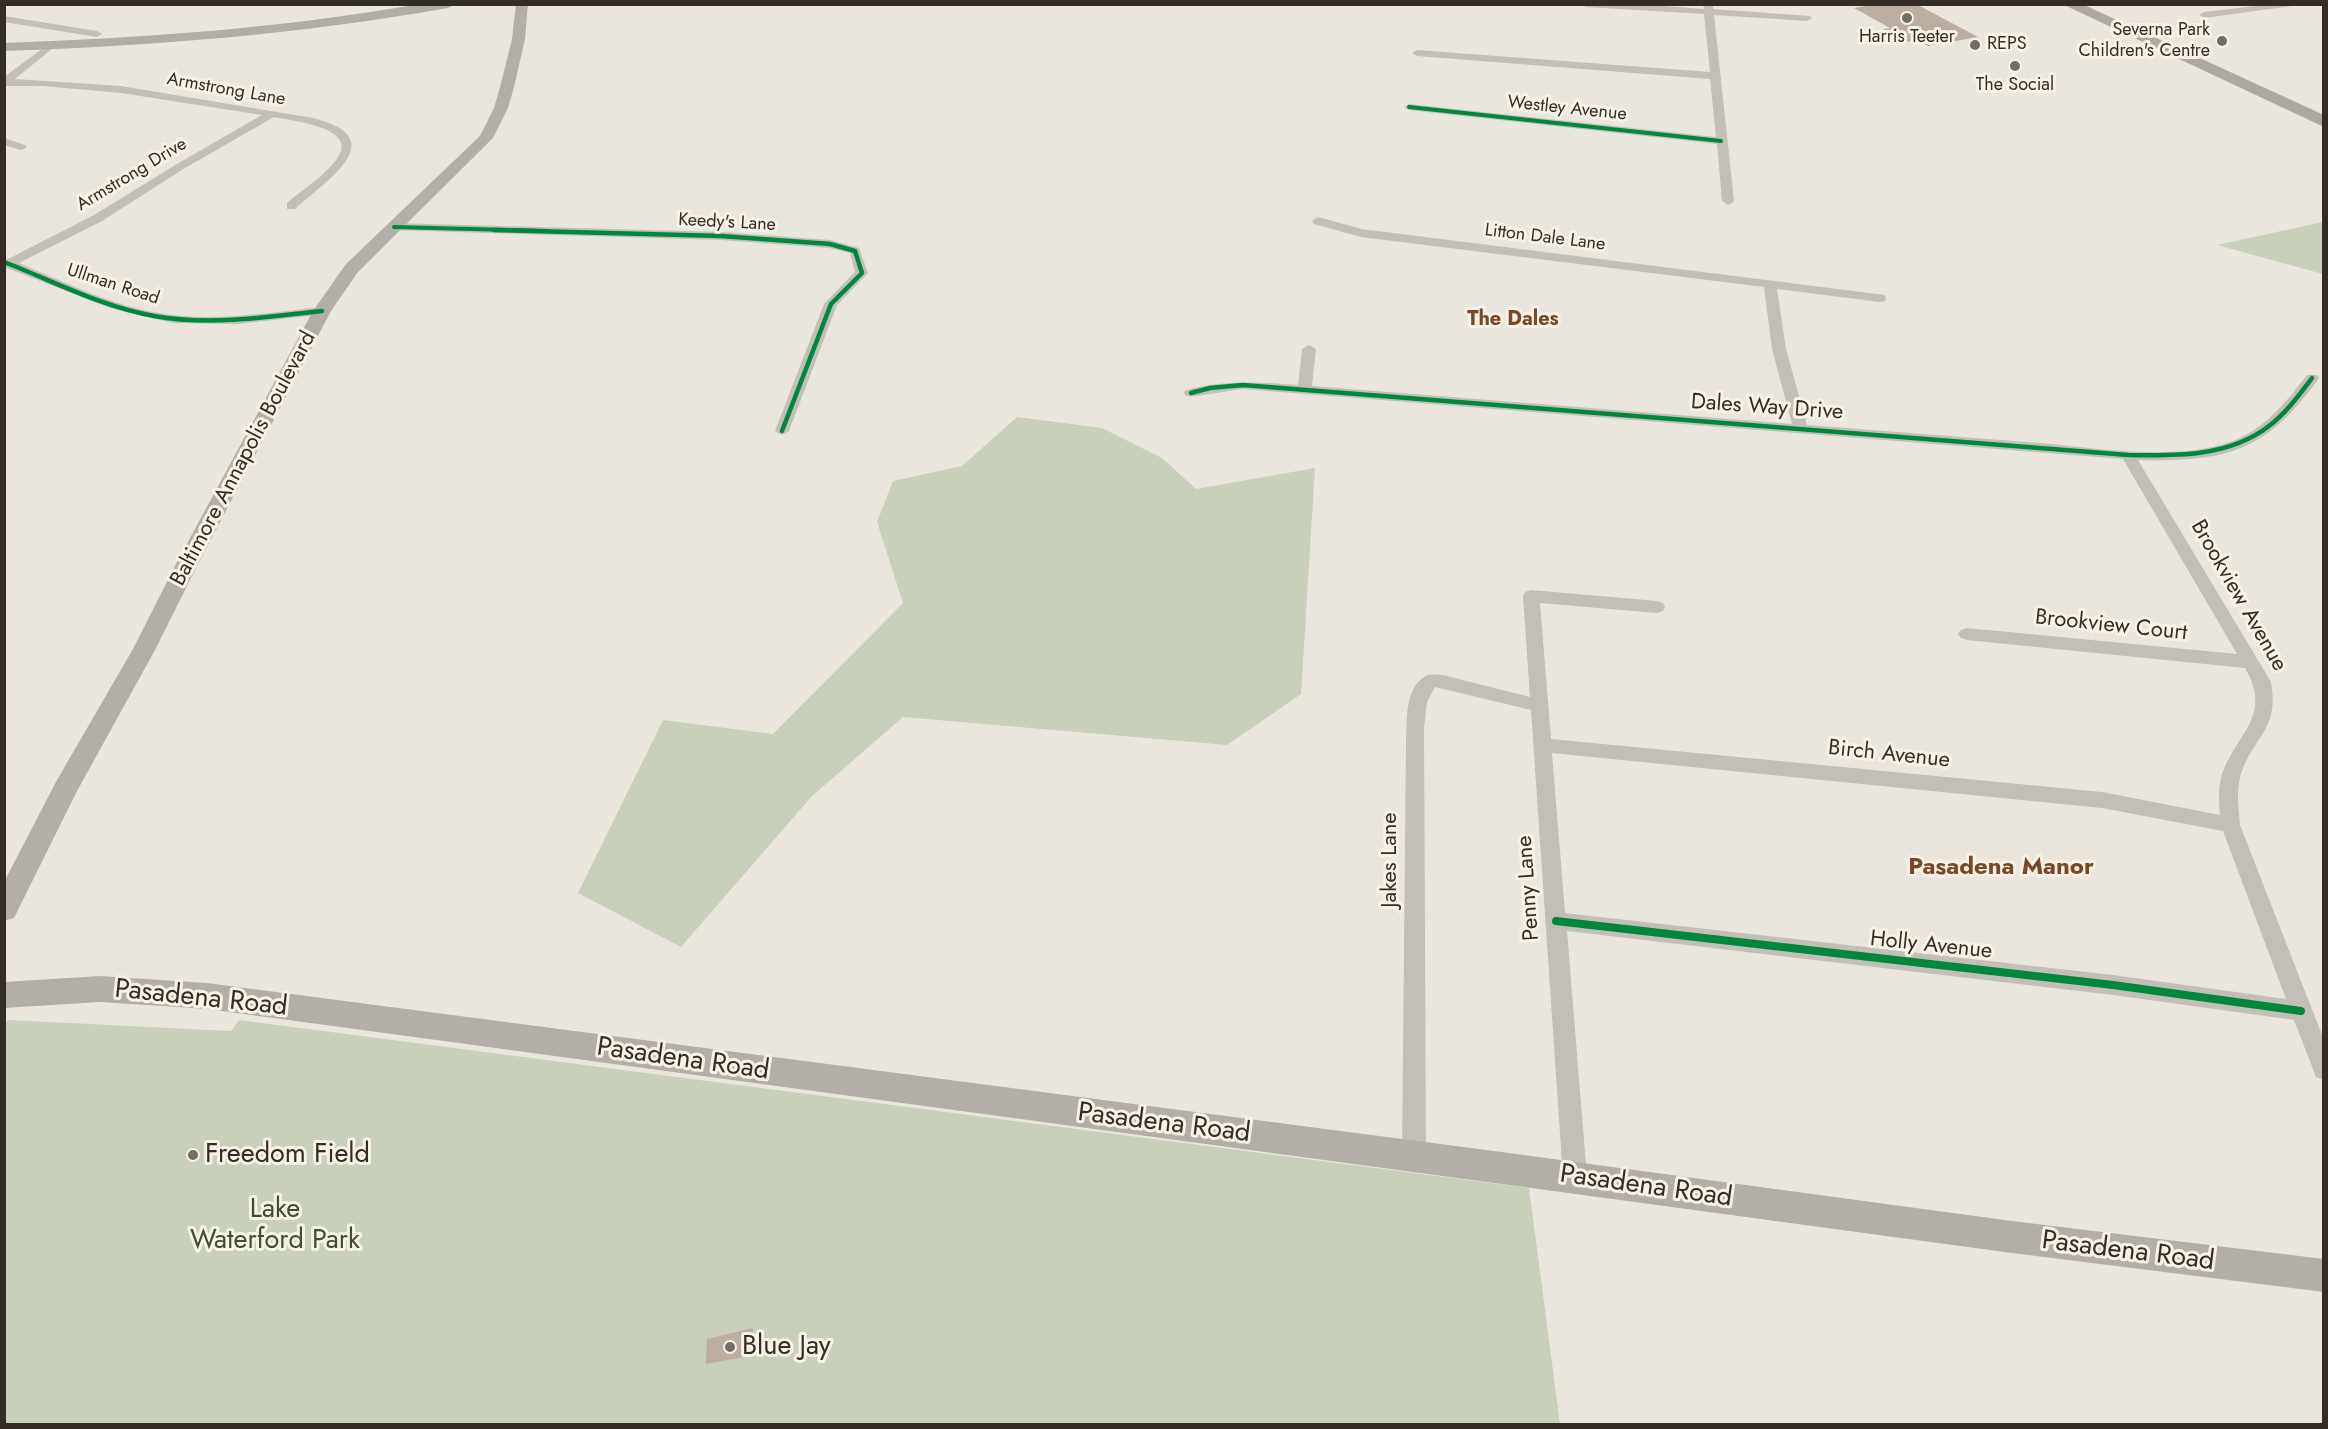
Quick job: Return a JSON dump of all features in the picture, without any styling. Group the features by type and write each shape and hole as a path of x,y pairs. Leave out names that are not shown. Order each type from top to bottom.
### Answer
{"highway":[{"path":"2069,4 2324,122"},
{"path":"2096,4 2324,108"}],"main road":[{"path":"4,47 158,41 244,34 448,4"},
{"name":"Baltimore Annapolis Boulevard","path":"4,910 66,787 144,650 188,562 322,312 352,268 486,138 500,110 521,29 524,11 522,4"},
{"name":"Pasadena Road","path":"4,995 100,989 198,995 932,1095 2324,1276"}],"street":[{"path":"1586,4 1709,9 1807,18"},
{"path":"2204,15 2303,4"},
{"path":"1709,9 1728,201"},
{"path":"4,19 97,34"},
{"path":"5,83 50,46"},
{"name":"Westley Avenue","path":"1417,53 1716,76"},
{"name":"Armstrong Lane","path":"5,83 58,82 102,85 272,114 325,125 342,133 347,152 335,169 291,206"},
{"name":"Westley Avenue","path":"1409,107 1721,141"},
{"name":"Armstrong Drive","path":"6,263 98,218 184,164 272,114"},
{"path":"4,141 21,147"},
{"name":"Litton Dale Lane","path":"1318,221 1361,233 1880,298"},
{"name":"Keedy's Lane","path":"394,227 721,236 830,244 855,251 862,273 831,304 782,431"},
{"name":"Ullman Road","path":"6,263 120,307 153,316 204,321 322,312"},
{"path":"1770,285 1779,350 1801,429"},
{"path":"1304,391 1309,349"},
{"name":"Dales Way Drive","path":"1191,393 1227,385 2128,455 2164,455 2212,451 2246,441 2270,427 2312,378"},
{"name":"Brookview Avenue","path":"2128,455 2262,682 2266,705 2264,719 2232,776 2228,792 2230,825 2324,1070"},
{"name":"Penny Lane","path":"1575,1177 1531,596 1657,607"},
{"name":"Brookview Court","path":"1967,634 2250,662"},
{"name":"Jakes Lane","path":"1414,1156 1416,711 1425,686 1431,681 1443,681 1540,706"},
{"name":"Birch Avenue","path":"1543,745 2102,800 2137,805 2230,825"},
{"name":"Holly Avenue","path":"1556,921 2102,983 2301,1011"}],"green space":[{"path":"2323,222 2323,274 2217,245"},
{"path":"1017,417 1102,428 1162,458 1196,489 1315,468 1301,694 1227,745 903,717 812,796 681,947 578,893 663,720 773,734 903,603 877,522 893,481 962,466"},
{"name":"Lake Waterford Park","path":"8,1020 231,1031 239,1020 1529,1188 1560,1424 5,1424 5,1023"}],"building":[{"name":"Harris Teeter","path":"1878,4 1916,4 1978,37 1928,46 1917,40 1906,42 1883,29 1890,28 1854,8"},
{"name":"Blue Jay","path":"753,1328 755,1355 706,1364 707,1339"}],"cycle path":[{"path":"1409,107 1721,141"},
{"path":"394,227 721,236 830,244 855,251 862,273 831,304 782,431"},
{"path":"4,262 96,299 152,316 216,321 322,311"},
{"path":"1191,393 1210,388 1243,385 2128,455 2183,455 2220,450 2255,436 2281,415 2312,378"},
{"path":"1556,921 2113,985 2301,1011"}],"place":[{"name":"Harris Teeter","path":"1907,18"},
{"name":"Severna Park Children's Centre","path":"2222,41"},
{"name":"REPS","path":"1975,45"},
{"name":"The Social","path":"2015,66"},
{"name":"Freedom Field","path":"193,1155"},
{"name":"Blue Jay","path":"730,1347"}],"district":[{"name":"The Dales","path":"1513,320"},
{"name":"Pasadena Manor","path":"2001,868"}]}
